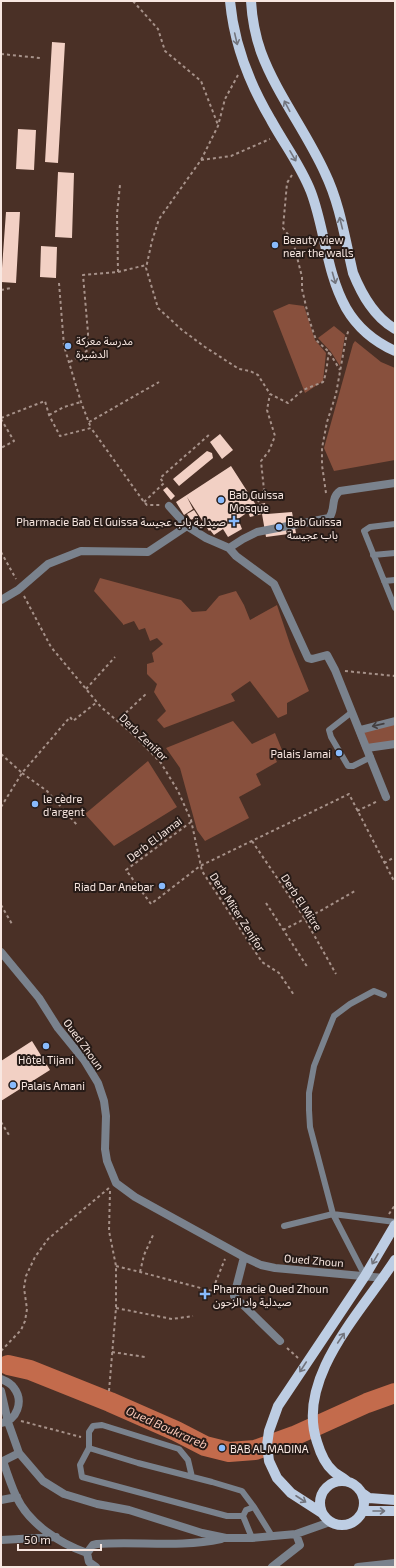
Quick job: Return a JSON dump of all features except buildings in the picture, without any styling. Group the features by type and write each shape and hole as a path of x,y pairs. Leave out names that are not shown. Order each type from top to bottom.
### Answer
{"main road":[{"path":"230,1 236,39 243,65 258,98 298,166 310,190 316,206 337,286 346,308 354,319 373,338 395,352"},
{"path":"251,1 253,24 260,50 268,68 325,172 333,192 353,272 357,282 371,307 388,325 395,330"},
{"path":"395,1225 365,1276 305,1364 275,1412 269,1431 267,1445 269,1460 273,1471 281,1484 291,1493 322,1513 330,1522 336,1525 347,1525 357,1520 363,1511 364,1500 358,1487 333,1471 324,1458 317,1443 312,1422 313,1407 318,1385 337,1344 395,1260"},
{"path":"322,1513 319,1503 322,1493 328,1485 341,1480 348,1482"},
{"path":"362,1493 369,1498 395,1500"},
{"path":"363,1511 395,1511"}],"street":[{"path":"229,548 257,532 329,518 333,511 334,498 340,491 395,483"},
{"path":"169,506 187,526 206,538 229,548 236,556 274,584 308,658 312,659 327,655 335,670 360,730 386,797"},
{"path":"1,600 20,588 48,564 81,551 148,552 187,526"},
{"path":"360,730 395,721"},
{"path":"367,748 395,744"},
{"name":"Oued Zhoun","path":"1,952 39,998 58,1028 84,1060 98,1083 104,1101 106,1116 105,1149 107,1161 116,1183 141,1201 261,1265 275,1268 384,1278"},
{"path":"244,1257 234,1296 280,1341"},
{"path":"1,1379 9,1382 14,1388 19,1402 17,1410 7,1421"},
{"path":"1,1391 7,1421 19,1453 43,1481 64,1494 97,1504 128,1510 202,1533 226,1538"},
{"path":"19,1453 2,1461 16,1497 37,1525 75,1549 87,1553"},
{"path":"1,1500 16,1497"},
{"path":"87,1553 97,1544 124,1542 171,1545 226,1538 252,1538 296,1534 330,1522"},
{"path":"272,1567 300,1545 296,1534"},
{"path":"1,1540 56,1537"},
{"path":"87,1553 89,1562 96,1567"},
{"path":"358,1567 395,1563"}],"lane":[{"path":"395,524 370,527 364,531 395,608"},
{"path":"374,556 395,553"},
{"path":"384,581 395,580"},
{"path":"352,712 329,730 331,737 348,766 353,766 371,757"},
{"path":"365,1276 332,1214 310,1127 308,1110 309,1093 314,1066 334,1016 350,1004 374,991 384,995"},
{"path":"284,1226 332,1214 395,1222"},
{"path":"192,1477 188,1460 179,1450 102,1425 93,1426 89,1432 89,1448 80,1465 82,1477 227,1516 243,1516"},
{"path":"89,1448 242,1491 272,1536"},
{"path":"252,1538 243,1516 246,1510 254,1507"}],"path":[{"path":"133,1 158,29 165,51 200,81 218,126"},
{"path":"1,54 40,58"},
{"path":"243,65 226,100 218,126 201,160 159,219 146,265 158,308 182,330 205,347 239,369 250,371 258,375 270,394 288,403 303,390 323,382 326,374 329,352"},
{"path":"201,160 231,156 280,135"},
{"path":"298,166 287,183 283,228 293,241 302,277 302,288 309,319 316,340 329,352 340,370"},
{"path":"118,272 117,214 120,185"},
{"path":"70,362 88,350 83,275 118,272 146,265"},
{"path":"59,283 64,346 81,402 91,428 144,502 147,505 169,506"},
{"path":"1,290 11,288"},
{"path":"327,498 322,465 322,448 327,422 336,394 346,338 354,319"},
{"path":"89,422 159,382"},
{"path":"258,502 264,490 261,461 269,450 274,436 266,410 270,394"},
{"path":"1,448 14,441 1,418 45,401 49,415 60,436 91,428"},
{"path":"49,415 64,407 81,402"},
{"path":"144,502 164,483 160,478 210,434"},
{"name":"Derb Zenifor","path":"1,552 52,647 101,707 161,762 178,791 191,822 202,871"},
{"path":"86,689 115,658"},
{"path":"335,670 395,676"},
{"path":"117,721 147,693"},
{"path":"1,806 22,773 70,717 73,721 97,702"},
{"path":"1,754 22,773 47,790 77,825"},
{"path":"200,866 349,794 395,883"},
{"path":"358,812 386,797"},
{"name":"Derb El Jamai","path":"191,822 126,870 151,904 200,866"},
{"name":"Derb El Mitre","path":"252,841 305,919 336,974"},
{"path":"384,863 395,857"},
{"name":"Derb Miter Zenjfor","path":"202,871 262,962 279,973 294,995"},
{"path":"282,930 355,891"},
{"path":"266,903 282,930 308,968"},
{"path":"1,905 12,924"},
{"path":"1,1122 9,1135"},
{"path":"1,1351 21,1330 25,1321 27,1309 24,1288 26,1276 35,1257 48,1239 110,1188 109,1231 116,1266 116,1308 109,1391"},
{"path":"140,1272 144,1255 154,1233"},
{"path":"116,1266 212,1291 225,1259"},
{"path":"116,1308 172,1319 193,1316"},
{"path":"280,1341 305,1364"},
{"path":"112,1352 145,1357"},
{"path":"7,1421 22,1421 89,1440"}],"shaded area":[{"path":"289,304 304,306 315,340 326,353 323,381 305,393 273,311"},
{"path":"334,326 345,335 340,366 331,352 318,338"},
{"path":"355,341 381,362 395,368 395,460 334,471 324,448"},
{"path":"100,578 181,600 192,612 206,611 219,596 236,591 250,620 277,605 291,647 309,691 287,703 287,714 278,718 250,681 231,694 235,701 164,728 157,720 166,711 154,692 157,684 147,674 147,664 154,662 152,653 163,644 157,638 150,641 145,628 139,630 134,621 123,625 94,591"},
{"path":"233,721 252,744 275,733 282,750 273,754 277,762 256,774 261,785 239,797 249,818 205,841 197,830 180,768 166,748"},
{"path":"395,722 395,745 363,750 356,732"},
{"path":"148,761 177,807 114,846 85,814"}],"waterway":[{"name":"Oued Boukrareb","path":"8,1365 30,1370 110,1402 176,1431 205,1446 229,1452 255,1450 294,1436 367,1403 395,1393"}],"place":[{"name":"Beauty view near the walls","path":"275,245"},
{"name":"مدرسة معركة الدشيرة","path":"68,346"},
{"name":"Bab Guissa Mosque","path":"221,500"},
{"name":"Pharmacie Bab El Guissa صيدلية باب عجيسة","path":"234,521"},
{"name":"Bab Guissa باب عجيسة","path":"279,527"},
{"name":"Palais Jamai","path":"339,753"},
{"name":"le cèdre d'argent","path":"35,804"},
{"name":"Riad Dar Anebar","path":"162,886"},
{"name":"Hôtel Tijani","path":"46,1046"},
{"name":"Palais Amani","path":"13,1085"},
{"name":"Pharmacie Oued Zhoun صيدلية واد الزحون","path":"205,1294"},
{"name":"BAB AL MADINA","path":"222,1448"}]}
